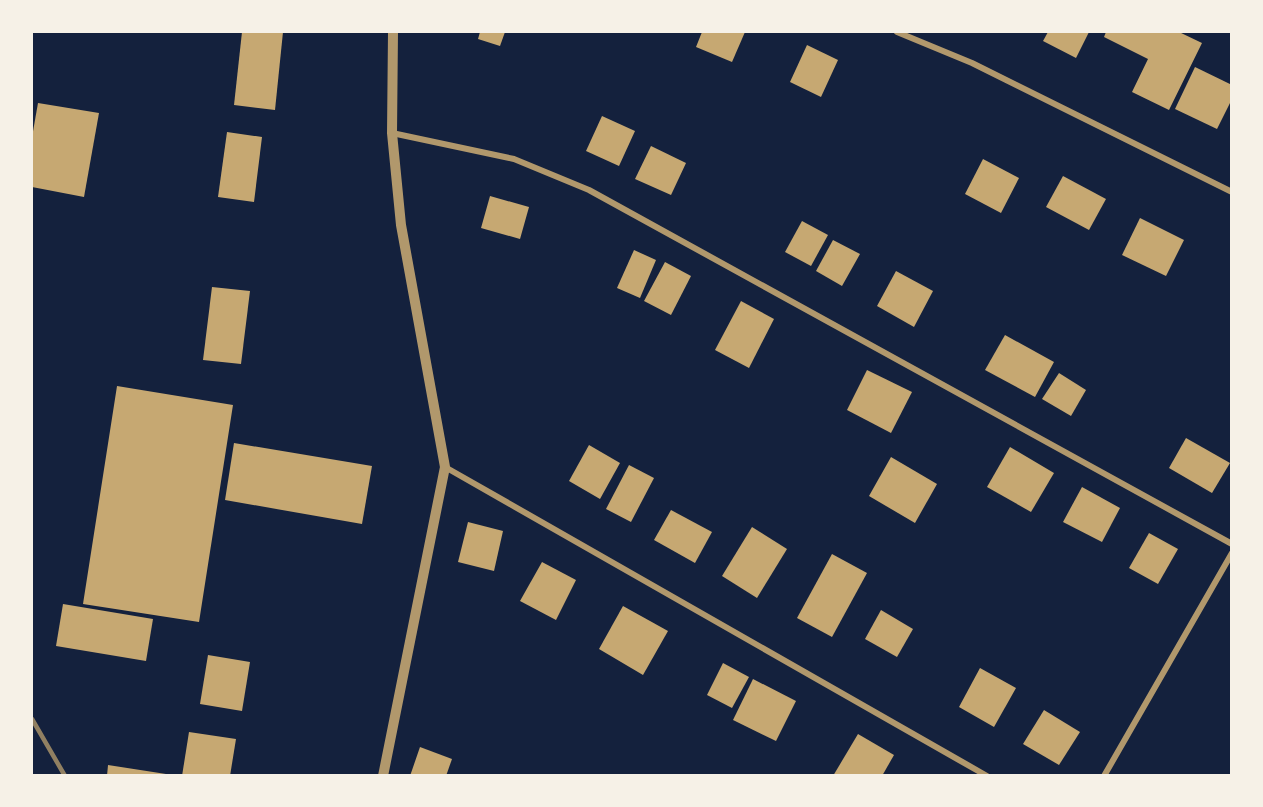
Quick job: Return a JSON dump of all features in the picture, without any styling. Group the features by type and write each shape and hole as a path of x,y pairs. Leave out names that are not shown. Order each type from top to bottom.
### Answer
{"street":[{"path":"383,776 445,467 401,225 392,133 393,32"},
{"path":"897,32 972,63 1232,192"},
{"path":"392,133 514,159 589,190 1232,544"},
{"path":"445,467 987,776"},
{"path":"1104,776 1232,553"}],"building":[{"path":"242,32 283,32 275,110 234,105"},
{"path":"480,32 505,32 500,46 478,39"},
{"path":"702,32 745,32 732,62 696,47"},
{"path":"1048,32 1089,32 1076,58 1043,41"},
{"path":"1106,32 1179,32 1202,43 1169,110 1132,92 1148,59 1104,37"},
{"path":"807,45 838,60 821,97 790,82"},
{"path":"1195,67 1232,85 1232,99 1217,129 1175,109"},
{"path":"38,103 99,113 84,197 32,187 32,137"},
{"path":"602,116 635,131 619,166 586,151"},
{"path":"227,132 262,137 254,202 218,197"},
{"path":"651,146 686,163 671,195 635,179"},
{"path":"983,159 1019,178 1001,213 965,194"},
{"path":"1063,176 1106,199 1089,230 1046,207"},
{"path":"490,196 529,207 520,239 481,228"},
{"path":"1140,218 1184,240 1166,276 1122,255"},
{"path":"802,221 828,235 811,266 785,252"},
{"path":"833,240 860,254 842,286 816,271"},
{"path":"634,250 656,260 640,298 617,288"},
{"path":"665,262 691,276 671,315 644,301"},
{"path":"896,271 933,291 914,327 877,306"},
{"path":"212,287 250,291 241,364 203,360"},
{"path":"741,301 774,319 749,368 715,350"},
{"path":"1005,335 1054,362 1035,397 985,370"},
{"path":"867,370 912,392 891,433 847,410"},
{"path":"1059,373 1086,390 1071,416 1042,399"},
{"path":"117,386 233,405 199,622 83,604"},
{"path":"1186,438 1230,463 1212,493 1169,468"},
{"path":"234,443 372,466 362,524 225,500"},
{"path":"589,445 620,463 600,499 569,481"},
{"path":"1010,447 1054,473 1031,512 987,487"},
{"path":"891,457 937,484 915,523 869,496"},
{"path":"629,465 654,478 631,522 606,509"},
{"path":"1082,487 1120,508 1102,542 1063,522"},
{"path":"671,510 712,532 695,563 654,540"},
{"path":"468,522 503,531 494,571 458,562"},
{"path":"752,527 787,549 757,598 722,576"},
{"path":"1149,533 1178,549 1158,584 1129,568"},
{"path":"832,554 867,573 832,637 797,618"},
{"path":"542,562 576,580 556,620 520,601"},
{"path":"63,604 153,619 146,661 56,646"},
{"path":"623,606 668,631 643,675 599,649"},
{"path":"881,610 913,629 897,657 865,639"},
{"path":"208,655 250,662 242,711 200,704"},
{"path":"723,663 749,677 732,708 707,695"},
{"path":"980,668 1016,688 994,727 959,707"},
{"path":"753,679 796,701 776,741 733,720"},
{"path":"1044,710 1080,732 1059,765 1023,744"},
{"path":"189,732 236,739 230,776 182,776"},
{"path":"858,734 894,755 882,776 833,776"},
{"path":"420,747 452,759 446,776 410,776"},
{"path":"108,765 166,774 166,776 107,776"}],"railway":[{"path":"32,719 65,776"}]}
